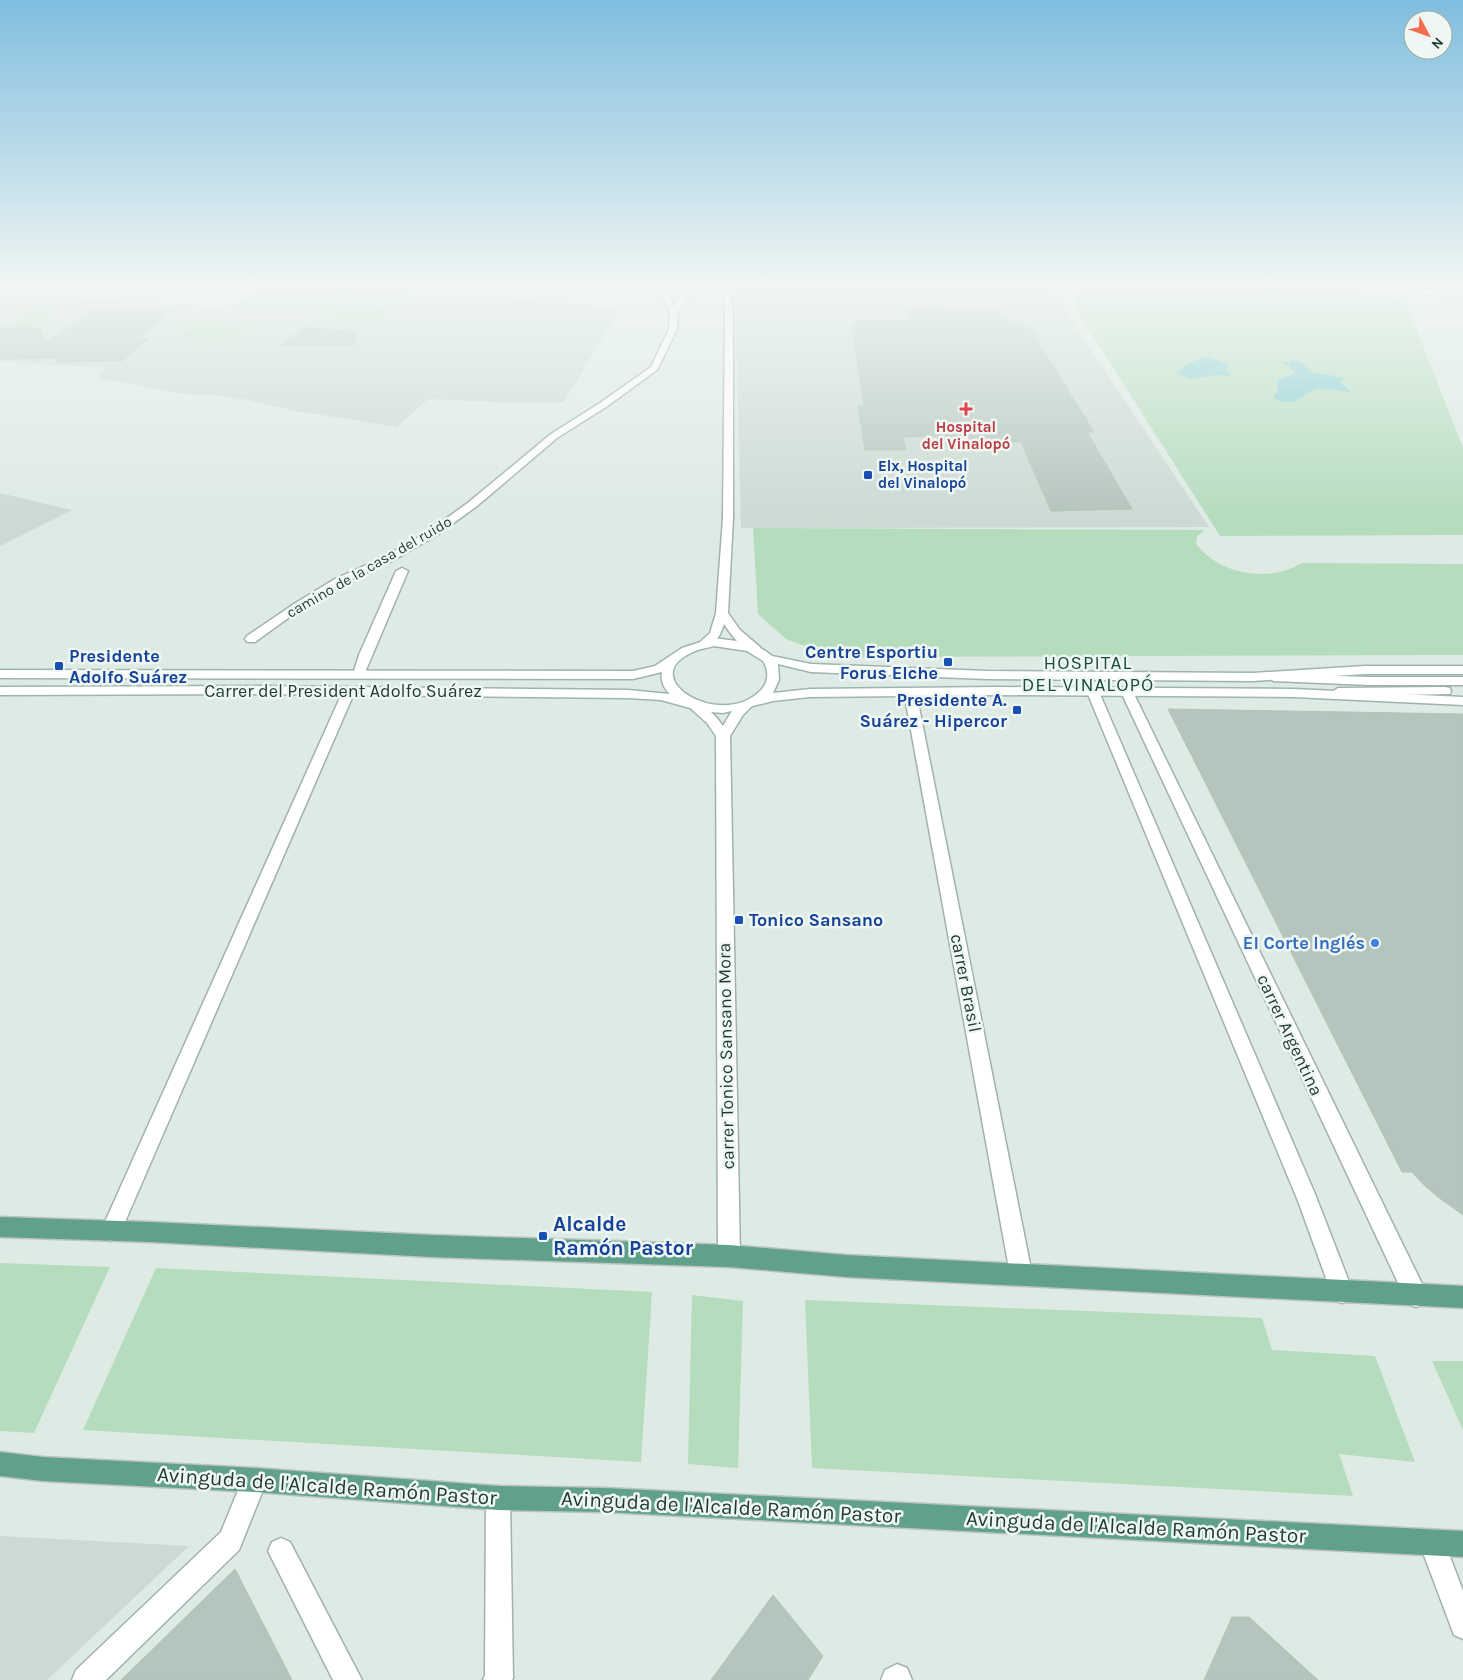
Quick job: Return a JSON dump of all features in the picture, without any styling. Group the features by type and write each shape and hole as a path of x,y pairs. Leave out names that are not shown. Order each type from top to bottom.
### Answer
{"main road":[{"path":"0,1227 432,1246 729,1256 846,1266 1463,1297"},
{"name":"Avinguda de l'Alcalde Ramón Pastor","path":"0,1464 43,1469 255,1480 498,1498 614,1501 1463,1544"}],"street":[{"name":"camino de la casa del ruido","path":"251,640 298,606 339,582 388,559 433,533 480,499 554,436 645,375 654,368 658,360"},
{"path":"705,643 714,634 722,613 728,518 729,360"},
{"path":"359,674 365,655 402,571"},
{"path":"722,613 736,634 761,654 774,671 773,682 767,693 738,712 723,736 712,720 673,693 667,682 666,671 671,662 682,651 705,643 730,642 746,645 761,654 811,668 987,674 1463,681"},
{"name":"Carrer del President Adolfo Suárez","path":"0,674 633,675 659,669 671,662"},
{"path":"1253,677 1365,670 1463,670"},
{"name":"Carrer del President Adolfo Suárez","path":"0,691 349,691 646,694 690,704"},
{"path":"111,1231 349,691"},
{"path":"690,704 720,710 773,697 810,693 1463,691"},
{"name":"carrer Brasil","path":"910,692 1021,1274"},
{"path":"1093,692 1308,1201 1342,1292"},
{"name":"carrer Argentina","path":"1127,692 1416,1296"},
{"path":"1294,693 1463,701"},
{"name":"carrer Tonico Sansano Mora","path":"723,736 729,1256"},
{"path":"86,1680 230,1541 255,1480"},
{"path":"497,1680 499,1678 498,1498"},
{"path":"1432,1542 1463,1626"},
{"path":"281,1551 348,1680"}],"shaded area":[{"path":"0,360 589,360 564,402 525,403 428,399 397,427 291,410 248,400 216,395 185,394 97,378 105,368 0,362"},
{"path":"737,360 1098,360 1209,527 741,528"},
{"path":"0,493 72,510 0,546"},
{"path":"0,1536 189,1546 47,1680 0,1680"}],"green space":[{"path":"1108,360 1429,360 1463,448 1463,535 1220,536"},
{"path":"753,528 1205,530 1197,536 1196,544 1206,555 1231,569 1246,573 1275,573 1302,563 1463,564 1463,655 835,657 786,639 758,614"},
{"path":"0,1263 110,1267 34,1433 0,1431"},
{"path":"156,1268 652,1292 641,1462 83,1430"},
{"path":"692,1295 743,1301 738,1468 688,1464"},
{"path":"805,1300 1262,1318 1272,1350 1375,1356 1415,1462 1339,1454 1353,1496 812,1468"},
{"path":"1432,1361 1463,1361 1463,1430"}],"water":[{"path":"1196,360 1218,360 1229,364 1226,370 1232,376 1216,375 1191,379 1176,374"},
{"path":"1291,360 1302,362 1311,372 1345,378 1340,382 1351,392 1319,389 1295,401 1283,402 1275,399 1273,395 1278,392 1277,382 1280,379 1295,374 1289,366 1281,363"}],"building":[{"path":"58,360 123,360 122,361 56,362"},
{"name":"Hospital del Vinalopó","path":"857,360 1050,360 1094,432 1087,432 1132,509 1051,511 1021,442 951,442 949,436 903,437 906,450 865,450 858,406 864,406"},
{"name":"El Corte Inglés","path":"1168,709 1463,714 1463,1215 1438,1197 1412,1172 1402,1172"},
{"path":"235,1569 292,1680 121,1680"},
{"path":"773,1595 823,1656 808,1680 711,1680"},
{"path":"1232,1617 1249,1617 1318,1680 1204,1680"}],"place":[{"name":"Hospital del Vinalopó","path":"966,409"},
{"name":"Elx, Hospital del Vinalopó","path":"868,475"},
{"name":"Centre Esportiu Forus Elche","path":"948,662"},
{"name":"Presidente Adolfo Suárez","path":"59,666"},
{"name":"Presidente A. Suárez - Hipercor","path":"1017,710"},
{"name":"Tonico Sansano","path":"739,920"},
{"name":"El Corte Inglés","path":"1375,943"},
{"name":"Alcalde Ramón Pastor","path":"543,1236"}],"district":[{"name":"HOSPITAL DEL VINALOPÓ","path":"1088,673"}]}
